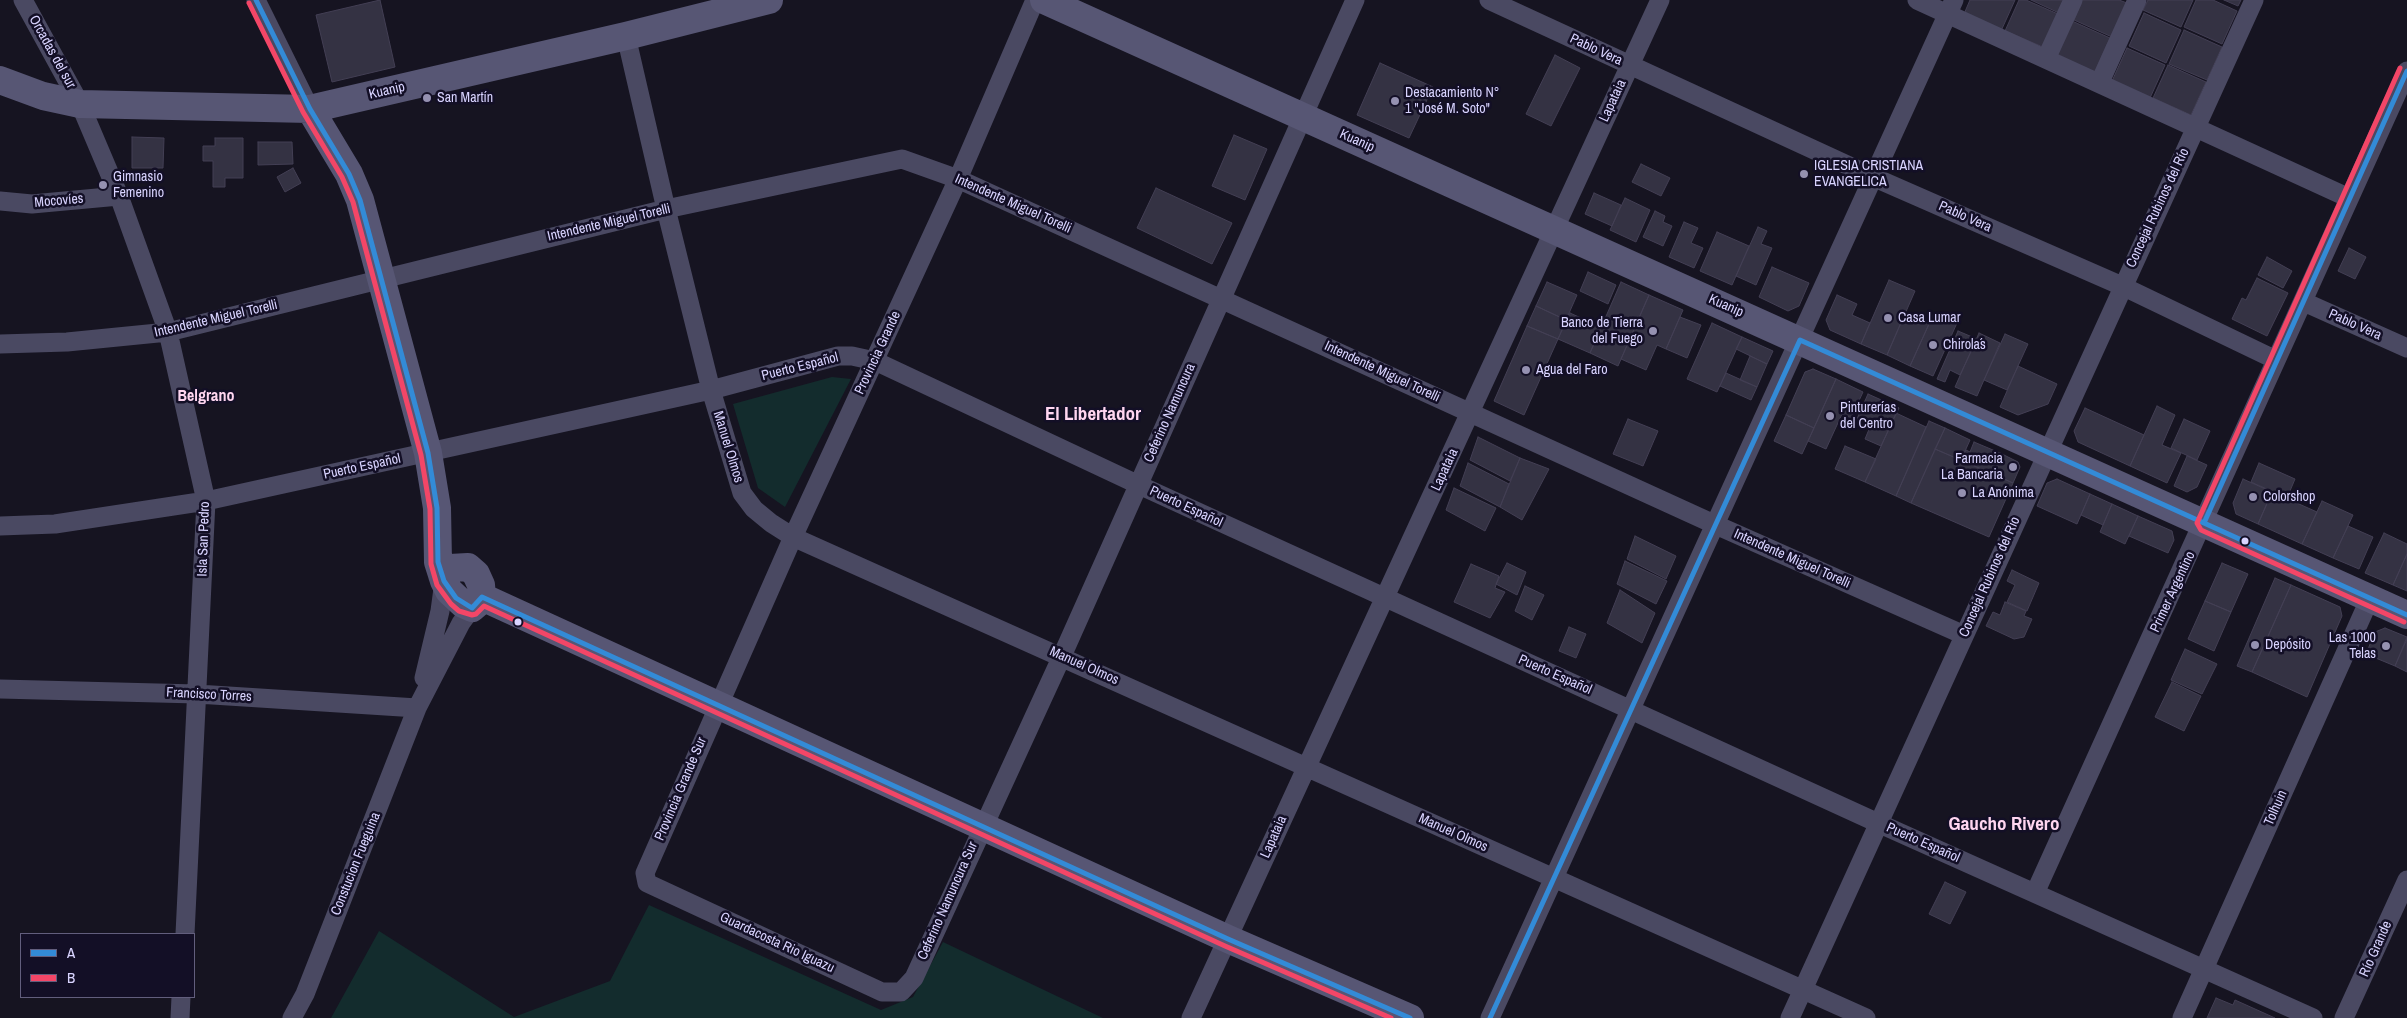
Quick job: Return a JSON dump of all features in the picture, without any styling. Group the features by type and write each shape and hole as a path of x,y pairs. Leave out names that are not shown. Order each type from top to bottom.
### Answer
{"main road":[{"name":"Kuanip","path":"0,80 43,96 80,104 310,109 626,36 769,0"},
{"name":"Kuanip","path":"1044,0 2407,615"},
{"path":"310,109 349,174 360,200 428,453 437,508 438,562 443,578 456,598 463,604 477,602 718,706 983,825 1228,939 1410,1018"},
{"path":"437,508 452,540 468,567 476,574 481,585 477,602"},
{"path":"443,578 450,568 468,567"}],"street":[{"name":"Orcadas del sur","path":"23,0 80,104"},
{"path":"256,0 310,109"},
{"name":"Provincia Grande","path":"718,706 793,537 958,179 1035,0"},
{"name":"Ceferino Namuncura","path":"983,825 1062,656 1220,298 1355,0"},
{"name":"Pablo Vera","path":"1489,0 1874,177 2122,286 2276,360"},
{"name":"Lapataia","path":"1191,1018 1306,766 1471,414 1660,0"},
{"path":"1917,0 1951,7 2046,59 2196,126 2349,198"},
{"path":"2046,59 2073,0"},
{"path":"2100,82 2138,0"},
{"name":"Concejal Rubinos del Río","path":"1790,1018 2254,0"},
{"path":"1490,1018 1951,7"},
{"name":"Manuel Olmos","path":"626,36 711,390 742,493 754,509 771,524 793,537 1062,656 1553,878 1804,988 1866,1018"},
{"name":"Primer Argentino","path":"2035,893 2407,71"},
{"name":"Isla San Pedro","path":"80,104 119,196 168,332 206,501 184,933"},
{"name":"Intendente Miguel Torelli","path":"0,344 67,342 168,332 666,209 889,160 902,159 958,179 1471,414 1964,635"},
{"name":"Mocovíes","path":"0,200 32,204 119,196"},
{"name":"Pablo Vera","path":"2304,302 2407,348"},
{"name":"Puerto Español","path":"0,526 55,524 206,501 711,390 838,356 852,356 874,361 1385,598 1878,823 2313,1018"},
{"path":"417,708 440,611 443,578"},
{"name":"Tolhuin","path":"2182,1018 2370,598"},
{"path":"417,708 461,623 477,602"},
{"name":"Francisco Torres","path":"0,689 197,694 417,708"},
{"name":"Provincia Grande Sur","path":"645,873 718,706"},
{"name":"Constucion Fueguina","path":"292,1018 305,994 417,708"},
{"name":"Ceferino Namuncura Sur","path":"914,978 983,825"},
{"name":"Guardacosta Rio Iguazu","path":"645,873 647,883 882,992 901,992 914,978"},
{"name":"Río Grande","path":"2344,1018 2407,880"},
{"path":"180,1018 181,998"}],"green space":[{"path":"832,377 851,379 785,507 758,488 733,404"},
{"path":"649,905 881,1010 913,997 943,942 1103,1018 331,1018 379,931 514,1017 610,981"}],"building":[{"path":"380,0 395,67 332,82 316,15"},
{"path":"1970,0 2015,0 2001,31 1964,14"},
{"path":"2019,0 2026,0 2058,14 2043,47 2005,31"},
{"path":"2031,0 2065,0 2059,13"},
{"path":"2082,0 2119,0 2127,3 2112,37 2074,20"},
{"path":"2148,0 2193,0 2181,27 2143,10"},
{"path":"2196,0 2213,0 2237,11 2222,44 2184,27"},
{"path":"2224,0 2241,0 2238,6"},
{"path":"2144,13 2181,30 2166,63 2129,46"},
{"path":"2072,21 2110,38 2095,72 2057,55"},
{"path":"2184,30 2222,47 2207,80 2169,64"},
{"path":"2127,48 2165,65 2150,98 2112,81"},
{"path":"1555,55 1580,68 1551,126 1526,114"},
{"name":"Destacamiento N° 1 \"José M. Soto\"","path":"1380,63 1433,87 1409,138 1357,115"},
{"path":"2168,65 2206,82 2191,115 2153,98"},
{"path":"1234,135 1267,149 1245,200 1212,186"},
{"path":"132,137 164,138 163,168 132,168"},
{"path":"215,138 243,138 243,178 225,178 225,187 213,187 213,161 203,161 203,146 215,146"},
{"path":"258,142 292,142 293,164 258,165"},
{"path":"1641,164 1670,178 1661,196 1632,182"},
{"path":"293,168 301,183 285,192 277,177"},
{"path":"1156,188 1232,223 1212,264 1137,228"},
{"path":"1594,193 1621,205 1612,226 1585,214"},
{"path":"1625,198 1650,210 1636,242 1610,230"},
{"path":"1655,211 1665,216 1663,222 1672,226 1663,246 1643,237"},
{"path":"1684,222 1698,228 1691,243 1703,248 1694,268 1669,257"},
{"path":"1758,227 1767,231 1761,244 1772,248 1756,285 1736,276"},
{"path":"1717,232 1749,246 1732,285 1700,271"},
{"path":"2349,248 2366,257 2355,279 2338,271"},
{"path":"2267,257 2292,271 2283,288 2258,275"},
{"path":"1772,267 1809,283 1799,306 1788,311 1759,297"},
{"path":"1588,272 1616,285 1608,304 1580,291"},
{"path":"2257,278 2288,293 2267,336 2232,319 2242,298 2246,300"},
{"name":"Casa Lumar","path":"1889,280 1915,291 1887,355 1861,344"},
{"path":"1547,282 1577,295 1566,320 1536,306"},
{"path":"1621,282 1649,295 1618,366 1590,353"},
{"name":"Banco de Tierra del Fuego","path":"1649,295 1683,310 1666,349 1657,345 1646,370 1621,359"},
{"path":"1837,295 1857,304 1852,315 1870,323 1861,344 1830,330 1826,320"},
{"path":"1536,306 1566,320 1558,339 1527,326"},
{"path":"1570,313 1601,327 1590,353 1558,339"},
{"path":"1905,313 1929,324 1910,366 1887,355"},
{"name":"Chirola´s","path":"1934,313 1957,323 1933,376 1910,366"},
{"path":"1680,317 1701,325 1687,358 1666,349"},
{"path":"1712,323 1742,337 1717,392 1687,379"},
{"name":"Agua del Faro","path":"1527,326 1558,339 1524,415 1494,401"},
{"path":"1958,331 1977,339 1960,375 1950,370 1945,382 1937,379"},
{"path":"1979,333 2000,343 1977,396 1955,387"},
{"path":"2005,334 2028,344 2007,390 1984,380"},
{"path":"1742,337 1773,351 1767,364 1736,349"},
{"path":"1750,356 1767,364 1757,387 1740,380"},
{"path":"2018,366 2057,384 2048,404 2018,415 2000,407"},
{"path":"1813,369 1836,379 1814,428 1786,415 1805,372"},
{"path":"1726,373 1757,387 1751,400 1720,386"},
{"name":"Pinturerías del Centro","path":"1836,379 1863,392 1851,418 1842,414 1826,449 1808,441"},
{"path":"1868,394 1899,408 1881,446 1865,439 1870,427 1856,421"},
{"path":"2157,406 2175,415 2162,445 2181,453 2167,483 2130,466"},
{"path":"2085,408 2144,435 2130,466 2078,442 2074,431"},
{"path":"1896,413 1926,427 1896,496 1865,482"},
{"path":"1786,415 1814,428 1802,454 1774,441"},
{"path":"1628,419 1658,431 1643,466 1613,454"},
{"path":"2184,419 2210,431 2197,460 2171,448"},
{"path":"1929,421 1945,428 1911,503 1896,496"},
{"path":"1945,428 1970,440 1961,460 1935,449"},
{"path":"1478,437 1520,458 1510,481 1470,460"},
{"path":"1974,442 2000,453 1991,473 1961,460 1966,450 1970,452"},
{"path":"1845,446 1876,459 1865,482 1835,469"},
{"name":"La Anónima","path":"1935,449 2013,483 1989,537 1911,503"},
{"path":"2000,453 2018,462 2020,467 2013,483 1991,473"},
{"path":"2187,456 2207,465 2197,487 2187,492 2174,486"},
{"path":"1520,458 1549,469 1522,520 1500,507"},
{"path":"1468,463 1509,484 1500,507 1460,486"},
{"path":"2259,463 2295,479 2287,498 2251,482"},
{"path":"2057,479 2090,494 2077,524 2037,506 2047,483"},
{"name":"Colorshop","path":"2243,479 2272,492 2258,524 2236,514 2233,503"},
{"path":"1454,488 1496,508 1485,531 1446,510"},
{"path":"2272,492 2317,512 2302,544 2258,524"},
{"path":"2090,494 2112,504 2103,525 2081,515"},
{"path":"2322,501 2353,515 2333,558 2302,544"},
{"path":"2112,504 2138,516 2125,544 2100,532"},
{"path":"2138,516 2172,531 2174,540 2168,553 2129,536"},
{"path":"2348,526 2373,537 2359,569 2333,558"},
{"path":"2384,533 2407,544 2407,554 2393,585 2365,573"},
{"path":"1635,536 1676,556 1666,579 1627,559"},
{"path":"2407,554 2407,591 2393,585"},
{"path":"1625,561 1667,581 1656,604 1617,584"},
{"path":"1507,563 1526,572 1517,595 1496,584"},
{"path":"2222,563 2248,574 2231,612 2205,601"},
{"path":"1471,564 1499,576 1495,588 1505,592 1490,618 1454,602"},
{"path":"2012,570 2039,583 2027,611 2007,602 2015,585 2007,581"},
{"name":"Depósito","path":"2275,578 2291,585 2252,672 2237,666"},
{"path":"2291,585 2340,607 2342,616 2307,697 2252,672"},
{"path":"1525,586 1544,595 1532,620 1515,611"},
{"path":"1620,590 1655,613 1642,643 1607,623"},
{"path":"2205,601 2231,612 2214,651 2188,639"},
{"path":"2005,602 2026,611 2024,616 2032,619 2024,637 2014,639 1986,626 1993,612 2000,615"},
{"path":"1569,627 1586,634 1576,658 1559,651"},
{"name":"Las 1000 Telas","path":"2385,628 2407,637 2395,666 2366,654 2375,632"},
{"path":"2407,639 2407,672 2395,666"},
{"path":"2185,649 2217,664 2202,694 2171,680"},
{"path":"2172,682 2201,696 2184,731 2155,717"},
{"path":"1945,882 1966,892 1950,924 1929,914"},
{"path":"2216,998 2233,1005 2235,1000 2275,1018 2207,1018"}],"transit line":[{"name":"A","path":"256,0 310,109 349,174 360,200 428,453 437,508 438,562 444,581 456,598 472,608 482,597 1228,939 1410,1018"},
{"name":"B","path":"249,3 303,112 342,177 353,202 421,455 430,509 431,564 437,585 451,604 459,611 472,615 476,614 484,606 1225,946 1391,1018"},
{"name":"B","path":"2400,68 2197,523 2201,530 2404,622"},
{"name":"A","path":"2204,523 2407,71"},
{"name":"A","path":"1490,1018 1800,340 2407,615"}],"place":[{"name":"San Martín","path":"427,98"},
{"name":"Destacamiento N° 1 \"José M. Soto\"","path":"1395,101"},
{"name":"IGLESIA CRISTIANA EVANGELICA","path":"1804,174"},
{"name":"Gimnasio Femenino","path":"103,185"},
{"name":"Casa Lumar","path":"1888,318"},
{"name":"Banco de Tierra del Fuego","path":"1653,331"},
{"name":"Chirola´s","path":"1933,345"},
{"name":"Agua del Faro","path":"1526,370"},
{"name":"Pinturerías del Centro","path":"1830,416"},
{"name":"Farmacia La Bancaria","path":"2013,467"},
{"name":"La Anónima","path":"1962,493"},
{"name":"Colorshop","path":"2253,497"},
{"name":"Depósito","path":"2255,645"},
{"name":"Las 1000 Telas","path":"2386,646"}],"district":[{"name":"Belgrano","path":"206,397"},
{"name":"El Libertador","path":"1093,415"},
{"name":"Gaucho Rivero","path":"2004,825"}]}
